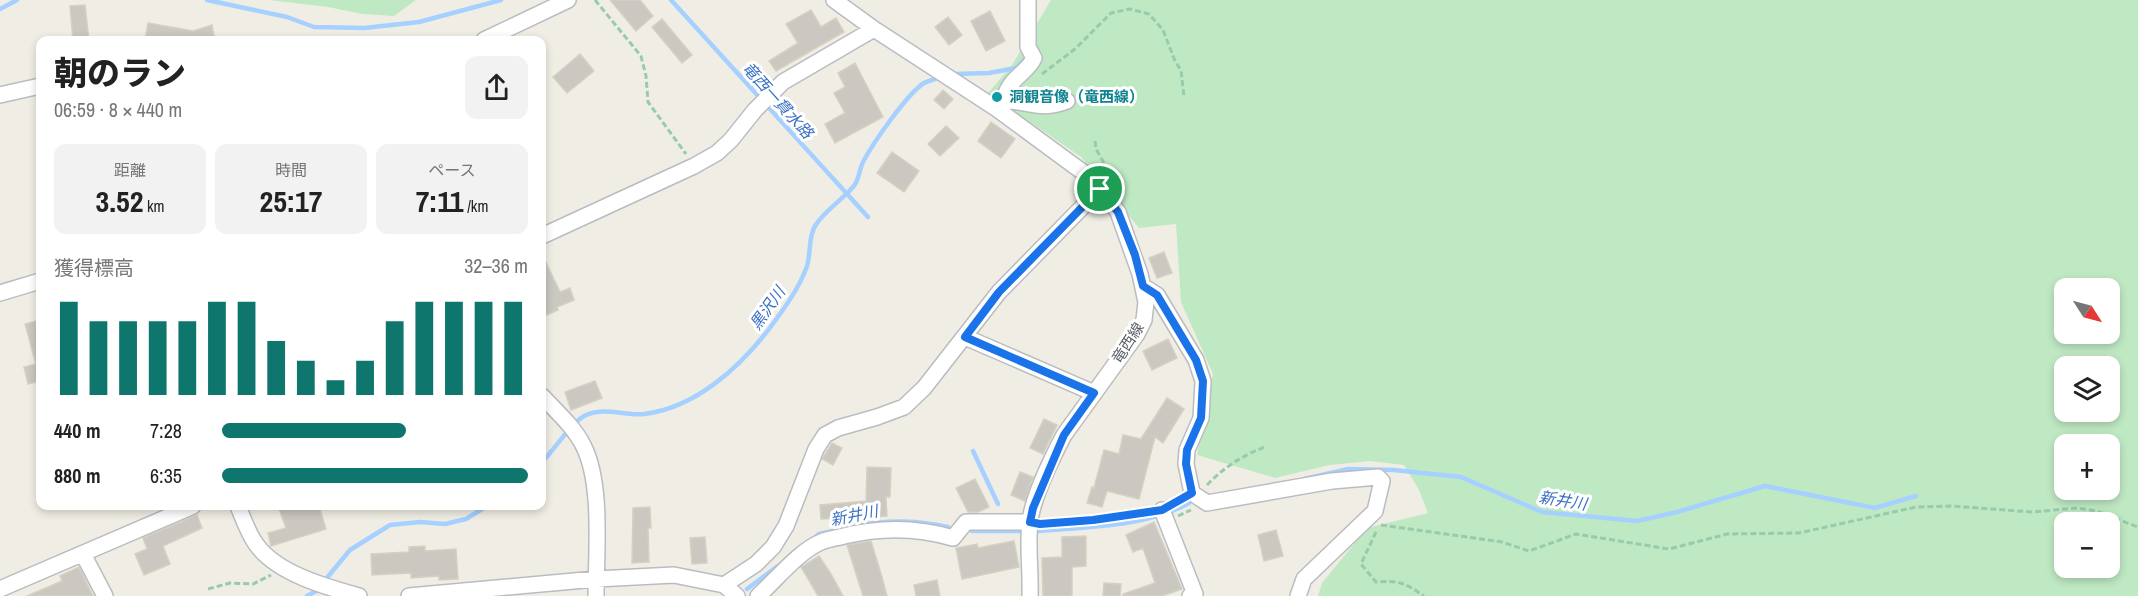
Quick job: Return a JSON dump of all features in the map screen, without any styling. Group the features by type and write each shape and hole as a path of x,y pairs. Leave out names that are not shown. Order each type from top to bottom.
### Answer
{"street":[{"path":"492,36 568,0"},
{"name":"竜西線","path":"834,0 874,29 1003,105 1084,173 1114,208 1135,255 1146,302 1144,320 1064,435 1033,508 1030,522 1030,596"},
{"path":"1028,0 1033,62 1007,88 1003,105 1045,107 1067,102"},
{"path":"546,234 694,166 717,153 783,82 874,29"},
{"path":"0,95 36,87"},
{"path":"724,585 756,564 773,547 786,526 816,449 825,435 838,428 878,417 903,407 924,388 999,292 1100,189"},
{"path":"0,293 36,282"},
{"path":"1143,286 1157,295 1196,360 1203,381 1201,418 1187,450 1186,464 1192,493 1202,500 1378,477 1382,482 1377,518 1304,579 1298,596"},
{"path":"965,337 1094,393"},
{"path":"546,400 578,437 590,462 595,486 596,596"},
{"path":"0,589 184,510"},
{"path":"240,510 255,543 266,556 282,567 314,581 333,593 359,596"},
{"path":"1164,516 1192,595"},
{"path":"758,596 809,549 821,542 860,532 900,528 932,532 953,538 966,522 1030,522"},
{"path":"83,554 105,596"},
{"path":"409,596 596,579 674,575 724,585 736,596"}],"path":[{"path":"595,0 641,56 646,76 648,102 694,166"},
{"path":"1041,75 1075,49 1111,14 1130,9 1149,14 1163,30 1181,70 1184,97"},
{"path":"1095,141 1096,149 1120,187 1122,197 1114,208"},
{"path":"1030,522 1040,524 1164,516 1202,500 1220,472 1252,452 1265,447"},
{"path":"1424,596 1405,583 1376,582 1361,564 1377,518 1502,542 1529,551 1576,534 1669,549 1726,534 1799,533 1916,507 1951,506 2032,512 2077,508 2097,511 2138,527"},
{"path":"208,589 230,583 253,584 282,567"}],"green space":[{"path":"269,0 416,0 394,16 362,14 328,7"},
{"path":"1051,0 2138,0 2138,596 1318,596 1322,583 1367,528 1428,513 1419,490 1404,465 1370,461 1330,465 1275,478 1197,455 1213,374 1181,302 1176,224 1139,228 1081,157 988,93 1012,65"}],"building":[{"path":"610,0 640,0 653,16 636,31"},
{"path":"85,5 89,36 73,36 70,6"},
{"path":"811,10 821,27 836,18 844,32 776,71 769,61 798,43 786,24"},
{"path":"990,11 1005,41 986,51 971,21"},
{"path":"948,17 962,35 949,45 935,27"},
{"path":"662,19 692,55 682,63 652,27"},
{"path":"148,23 193,31 212,25 214,36 146,36"},
{"path":"580,54 594,71 567,93 553,77"},
{"path":"855,63 883,117 835,143 825,124 845,113 834,93 845,87 838,73"},
{"path":"943,90 953,99 944,109 934,100"},
{"path":"991,122 1015,139 1001,158 978,141"},
{"path":"946,126 959,138 940,156 928,144"},
{"path":"892,152 919,171 904,192 877,173"},
{"path":"1164,252 1172,273 1157,278 1149,258"},
{"path":"546,262 560,292 570,288 574,300 557,307 558,310 546,315"},
{"path":"36,321 36,364 25,324"},
{"path":"1168,339 1177,358 1152,370 1143,351"},
{"path":"36,364 36,382 28,384 24,367"},
{"path":"595,381 602,398 571,410 565,392"},
{"path":"1167,398 1184,409 1163,443 1155,437 1139,499 1107,491 1102,507 1087,503 1092,487 1094,488 1104,450 1119,454 1123,435 1141,439"},
{"path":"1044,419 1057,425 1043,454 1030,448"},
{"path":"832,443 842,448 833,465 822,459"},
{"path":"867,467 891,468 890,497 886,497 887,516 821,519 820,505 866,501"},
{"path":"1020,472 1033,477 1025,501 1011,495"},
{"path":"975,479 989,507 978,512 968,512 956,488"},
{"path":"650,507 649,562 632,563 633,508"},
{"path":"279,510 320,510 326,529 271,546 268,533 286,528"},
{"path":"197,515 202,528 163,546 170,564 144,575 135,554 147,549 143,538"},
{"path":"1154,522 1182,589 1162,596 1123,596 1123,594 1155,583 1143,548 1133,552 1126,535"},
{"path":"1276,530 1283,556 1264,561 1258,535"},
{"path":"1086,536 1086,566 1072,567 1072,596 1043,596 1042,558 1062,557 1062,537"},
{"path":"705,537 707,563 692,564 690,538"},
{"path":"871,541 887,596 863,596 847,545"},
{"path":"1014,541 1019,567 962,579 956,548 977,544 978,548"},
{"path":"425,546 425,551 456,549 458,579 439,580 439,576 411,578 411,573 372,575 371,554 409,552 409,547"},
{"path":"819,556 843,596 818,596 801,567"},
{"path":"79,567 93,596 27,596 62,581 60,576"},
{"path":"937,580 940,596 916,596 914,585"},
{"path":"1104,583 1121,584 1120,596 1103,596"}],"waterway":[{"path":"0,9 17,0"},
{"path":"207,0 287,17 314,27 364,28 419,22 501,0"},
{"name":"竜西一貫水路","path":"671,0 868,217"},
{"name":"黒沢川","path":"956,74 989,73 1016,68 1029,55"},
{"name":"黒沢川","path":"546,457 570,428 588,414 596,412 644,414 681,404 714,384 744,358 769,329 800,283 808,261 810,241 815,226 855,185 868,154 900,108 924,83 937,78"},
{"name":"竜西一貫水路","path":"973,451 998,504"},
{"name":"新井川","path":"1304,479 1348,469 1394,470 1461,477 1542,512 1637,521 1677,512 1765,486 1875,508 1916,496"},
{"name":"新井川","path":"1039,531 1096,527 1135,521 1154,517 1189,503"},
{"name":"黒沢川","path":"307,596 316,591 350,550 390,525 420,522 445,524 466,519 481,510"},
{"name":"新井川","path":"861,525 905,522 948,527"},
{"name":"新井川","path":"813,539 819,534 833,531"},
{"name":"新井川","path":"972,531 1020,531"},
{"name":"新井川","path":"747,589 778,566"}],"place":[{"name":"洞観音像（竜西線）","path":"997,97"}],"route":[{"path":"1100,189 1118,212 1135,255 1143,286 1157,295 1166,314 1196,360 1203,381 1201,418 1187,450 1186,464 1192,493 1162,510 1093,520 1040,524 1030,522 1033,508 1056,450 1094,393 965,337 999,292 1100,189"}]}
